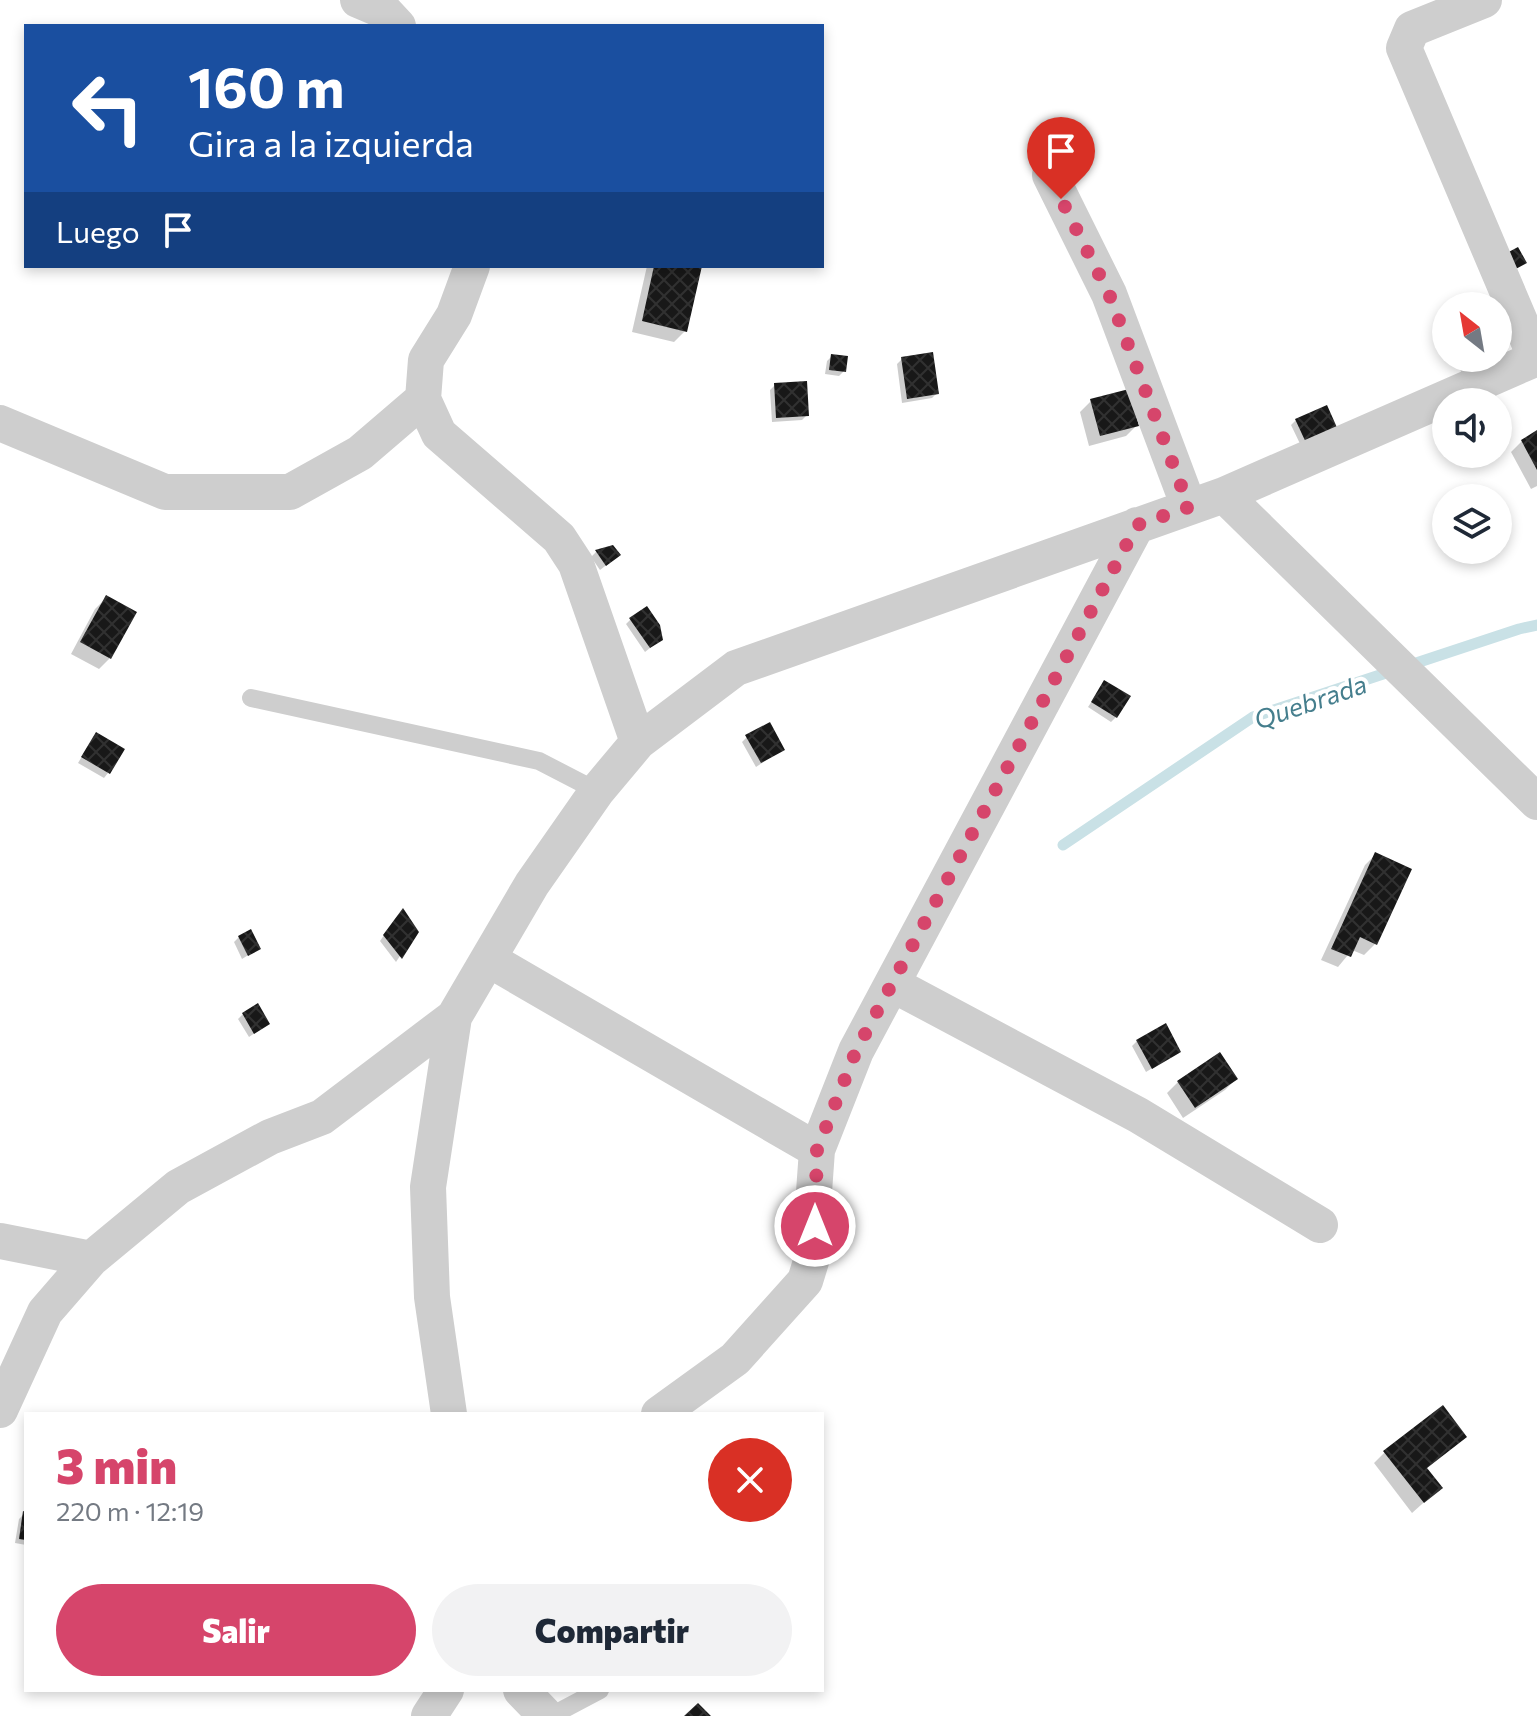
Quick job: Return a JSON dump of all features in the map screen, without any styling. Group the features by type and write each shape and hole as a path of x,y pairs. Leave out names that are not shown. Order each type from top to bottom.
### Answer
{"street":[{"path":"358,0 384,11 396,24"},
{"path":"449,1412 432,1297 428,1187 454,1017 532,884 597,791 638,742 736,668 1224,495 1536,359 1404,48 1412,29 1484,0"},
{"path":"1050,175 1109,294 1189,507"},
{"path":"471,268 454,315 426,360 423,399 439,434 559,538 576,564 638,742"},
{"path":"0,423 165,492 290,492 360,453 423,399"},
{"path":"1224,495 1537,802"},
{"path":"662,1412 735,1359 805,1281 816,1245 813,1206 817,1150 856,1051 1137,525"},
{"path":"488,959 817,1150"},
{"path":"892,984 1138,1115 1320,1225"},
{"path":"0,1410 45,1312 91,1259 178,1187 270,1137 322,1117 454,1017"},
{"path":"0,1241 91,1259"},
{"path":"429,1716 445,1692"},
{"path":"523,1692 548,1716"}],"lane":[{"path":"251,698 539,761 597,791"},
{"path":"548,1716 596,1692"}],"building":[{"path":"1518,247 1527,263 1512,271 1503,255"},
{"path":"654,268 702,268 687,332 642,321"},
{"path":"933,352 939,394 907,399 901,357"},
{"path":"831,354 848,356 846,372 829,370"},
{"path":"807,381 809,416 776,418 774,383"},
{"path":"1129,389 1139,426 1100,436 1090,399"},
{"path":"1327,405 1339,432 1308,447 1295,419"},
{"path":"1537,430 1537,470 1521,440"},
{"path":"613,545 621,555 606,566 595,550"},
{"path":"106,595 137,612 111,659 80,642"},
{"path":"647,606 660,625 663,640 650,648 629,618"},
{"path":"1104,680 1131,696 1117,718 1091,702"},
{"path":"770,722 785,750 761,763 745,735"},
{"path":"96,732 125,749 110,774 81,757"},
{"path":"1375,852 1412,869 1377,945 1360,937 1351,957 1331,949"},
{"path":"403,908 419,932 402,959 383,935"},
{"path":"251,929 261,949 248,956 238,936"},
{"path":"258,1003 270,1024 254,1034 242,1013"},
{"path":"1166,1023 1181,1052 1152,1069 1136,1040"},
{"path":"1220,1052 1238,1079 1195,1108 1177,1081"},
{"path":"1443,1405 1467,1437 1427,1468 1443,1488 1424,1503 1383,1451"},
{"path":"23,1511 24,1540 19,1539"},
{"path":"698,1703 711,1716 684,1716"}],"waterway":[{"name":"Quebrada","path":"1063,845 1253,717 1537,625"}],"route":[{"path":"815,1226 813,1206 817,1150 856,1051 1137,525 1189,507 1109,294 1061,199"}]}
